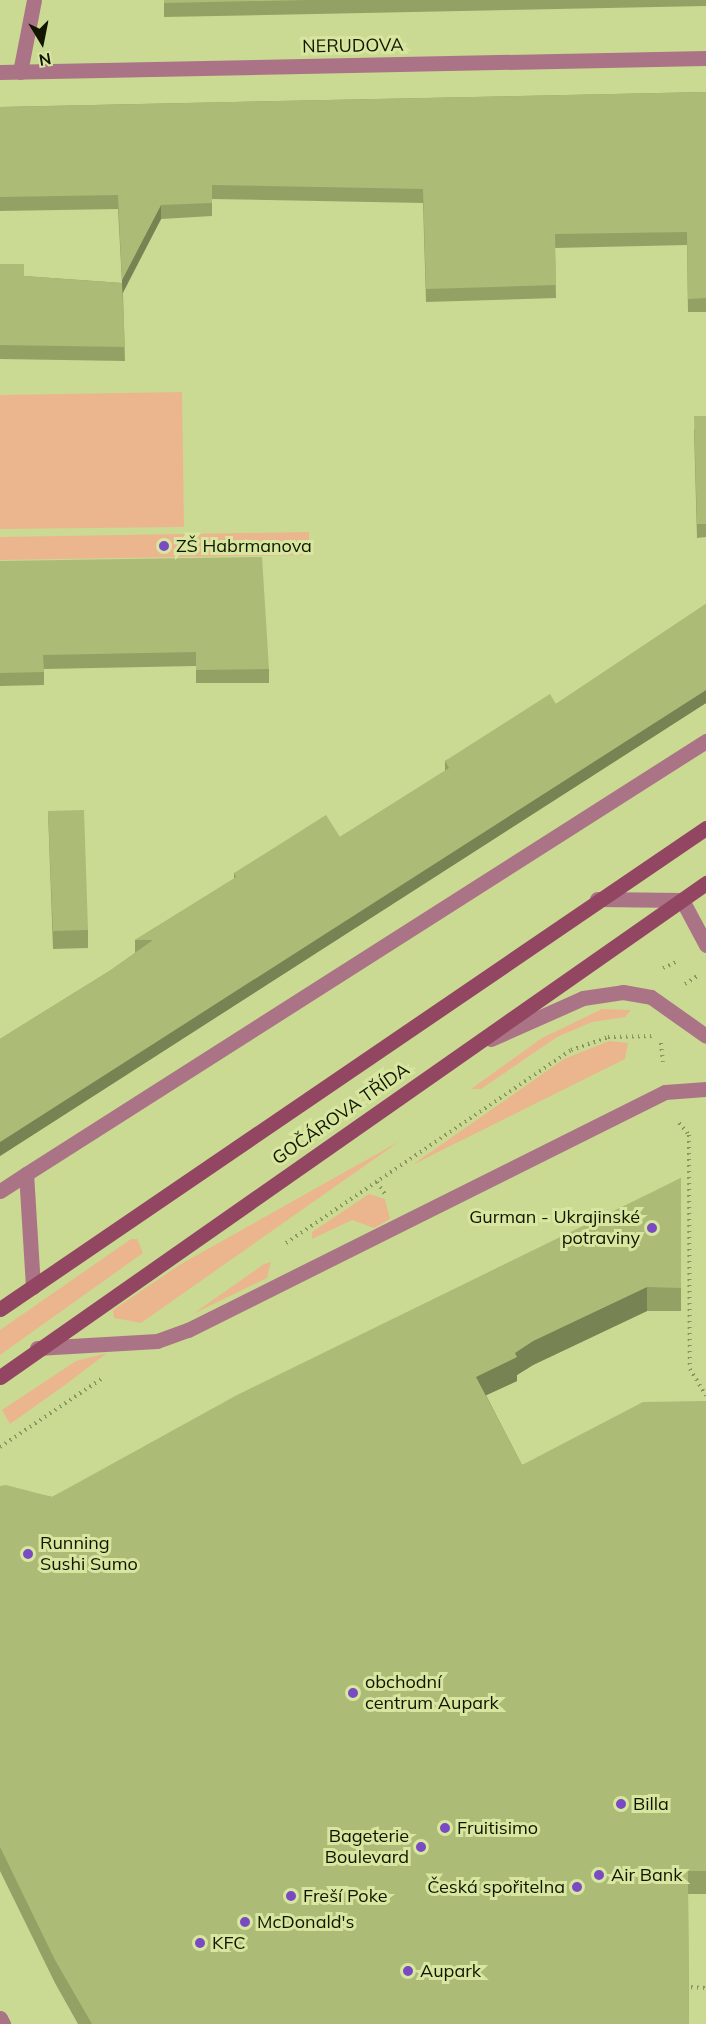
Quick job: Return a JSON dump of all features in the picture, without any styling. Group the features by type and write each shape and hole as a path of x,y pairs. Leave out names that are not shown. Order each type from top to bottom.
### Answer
{"street":[{"path":"20,72 34,0"},
{"name":"NERUDOVA","path":"0,72 706,58"},
{"path":"0,1191 706,741"},
{"name":"GOČÁROVA TŘÍDA","path":"0,1309 597,899 706,828"},
{"name":"GOČÁROVA TŘÍDA","path":"0,1377 38,1348 706,884"},
{"path":"597,899 682,900 706,945"},
{"path":"469,1049 583,998 623,992 651,997 706,1036"},
{"path":"38,1348 157,1341 188,1330 665,1092 706,1089"},
{"path":"26,1174 33,1287"},
{"path":"0,2018 3,2024"}],"path":[{"path":"658,979 663,968 685,958"},
{"path":"278,1249 571,1050 608,1037 660,1036 668,1121 680,1123 690,1135 690,1369 706,1396"},
{"path":"0,1447 108,1374"},
{"path":"676,1986 706,1988"}],"shaded area":[{"path":"182,392 184,527 0,529 0,395"},
{"path":"309,532 309,555 0,560 0,537"},
{"path":"602,1009 631,1010 625,1017 592,1022 557,1037 481,1089 471,1089 542,1038"},
{"path":"609,1041 628,1043 625,1059 412,1165 564,1059"},
{"path":"400,1141 141,1323 114,1318 113,1310 181,1264"},
{"path":"369,1194 385,1199 390,1219 374,1228 352,1220 312,1239 312,1232"},
{"path":"131,1239 137,1239 143,1253 0,1355 0,1330"},
{"path":"271,1262 267,1278 193,1314 264,1264"},
{"path":"107,1353 10,1424 2,1410 76,1361"}],"building":[{"path":"164,0 309,0 164,3"},
{"path":"706,92 706,298 688,299 687,232 555,234 556,285 426,289 423,189 212,185 212,203 161,205 122,280 118,195 0,197 0,107"},
{"path":"0,264 24,264 24,276 122,283 125,347 0,345"},
{"path":"694,416 706,416 706,524 697,524"},
{"path":"262,557 269,669 196,670 196,652 43,655 44,672 0,673 0,561"},
{"path":"706,604 706,690 0,1142 0,1039 111,970 153,940 135,940 236,877 234,873 326,815 340,837 449,768 445,761 550,694 556,704"},
{"path":"84,810 88,930 53,931 48,811"},
{"name":"obchodní centrum Aupark","path":"681,1178 681,1288 647,1287 533,1341 515,1353 517,1357 476,1377 522,1465 643,1402 706,1401 706,1871 688,1871 689,2024 92,2024 55,1960 0,1847 0,1486 6,1485 52,1497 237,1395"}],"place":[{"name":"ZŠ Habrmanova","path":"164,546"},
{"name":"Gurman - Ukrajinské potraviny","path":"652,1228"},
{"name":"Running Sushi Sumo","path":"28,1554"},
{"name":"obchodní centrum Aupark","path":"353,1693"},
{"name":"Billa","path":"621,1804"},
{"name":"Fruitisimo","path":"445,1828"},
{"name":"Bageterie Boulevard","path":"421,1847"},
{"name":"Air Bank","path":"599,1875"},
{"name":"Česká spořitelna","path":"577,1887"},
{"name":"Freší Poke","path":"291,1896"},
{"name":"McDonald's","path":"245,1922"},
{"name":"KFC","path":"200,1943"},
{"name":"Aupark","path":"408,1971"}]}
